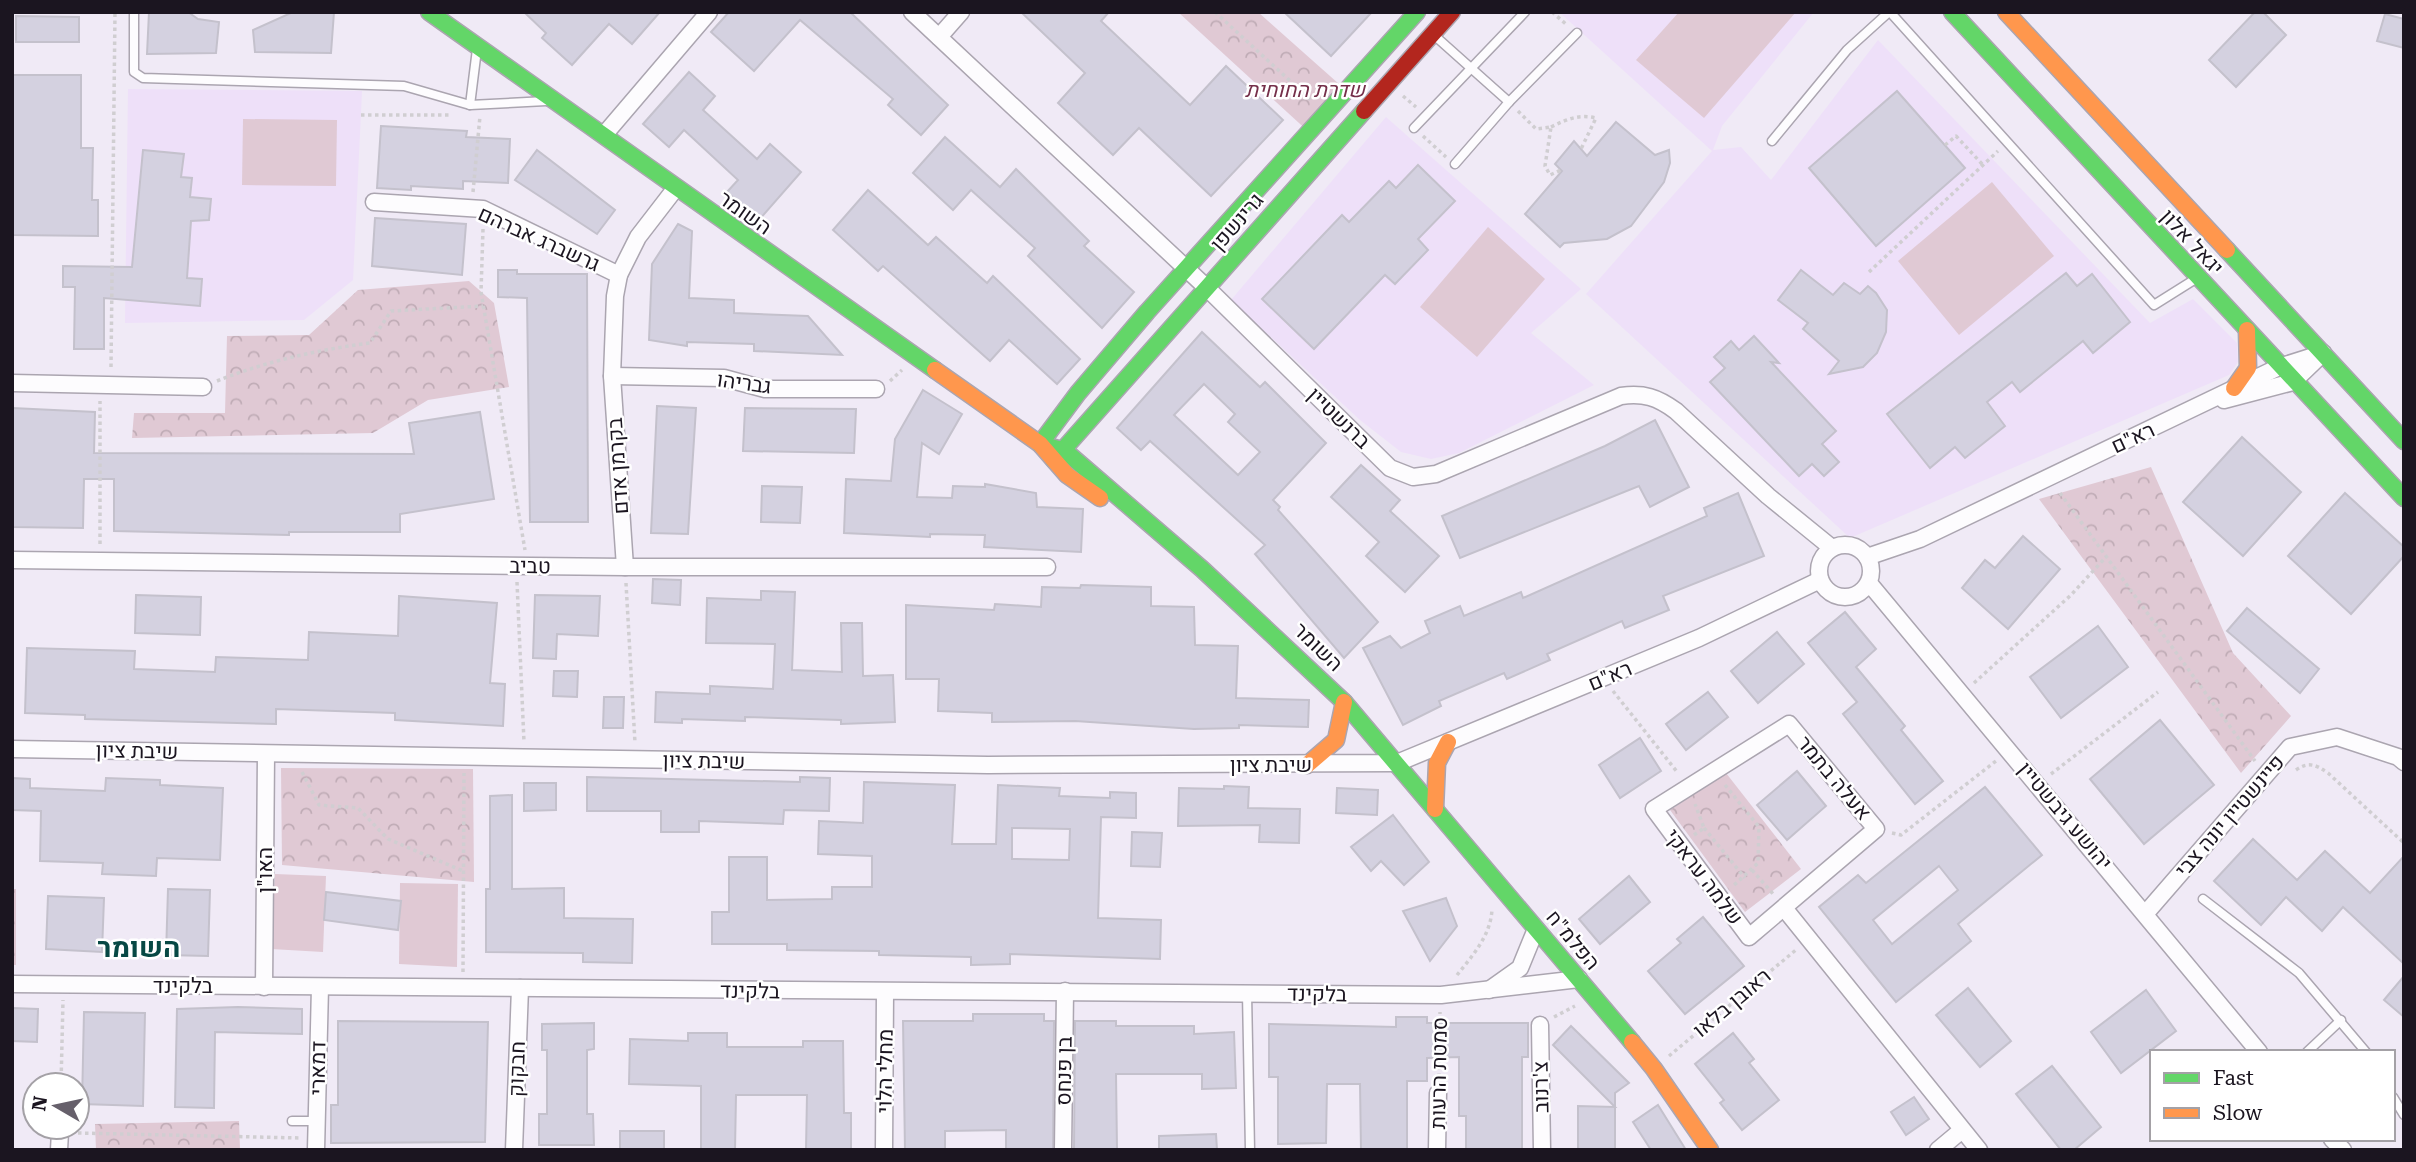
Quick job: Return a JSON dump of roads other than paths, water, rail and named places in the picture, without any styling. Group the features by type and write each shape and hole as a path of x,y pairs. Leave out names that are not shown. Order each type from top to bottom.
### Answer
{"street":[{"name":"השומר","path":"429,12 477,49 604,135 674,189 1040,444 1060,455 1067,475 1202,569 1344,702 1396,764"},
{"path":"604,135 709,12"},
{"name":"ברנשטיין","path":"912,12 1207,288 1390,468 1413,477 1436,474 1621,396 1639,393 1660,398 1768,496 1832,548"},
{"path":"939,37 961,12"},
{"name":"גרינשפן","path":"1040,444 1063,409 1185,268 1328,116 1417,12"},
{"name":"גרינשפן","path":"1060,455 1451,12"},
{"name":"יגאל אלון","path":"1952,12 2279,367 2404,498"},
{"name":"יגאל אלון","path":"2006,12 2404,441"},
{"name":"בקרמן אדם","path":"625,567 612,376 615,296 620,275 638,237 674,189"},
{"name":"גרשברג אברהם","path":"374,202 477,209 620,275"},
{"path":"2234,388 2248,368 2247,330"},
{"path":"2293,382 2323,353"},
{"name":"רא\"ם","path":"1867,557 1920,539 2279,367 2323,353"},
{"name":"גבריהו","path":"612,376 724,378 765,388 876,389"},
{"name":"רא\"ם","path":"2208,403 2293,382"},
{"path":"12,383 202,387"},
{"path":"1847,545 1867,557 1871,574 1869,583 1856,595 1839,597 1831,594 1820,580 1822,558 1832,548 1847,545"},
{"name":"טביב","path":"12,560 625,567 1047,566"},
{"name":"רא\"ם","path":"1396,764 1603,679 1820,580"},
{"name":"יהושע גיבשטיין","path":"1869,583 1964,693 2257,1050"},
{"path":"1307,765 1336,740 1344,702"},
{"name":"אעלה בתמר","path":"1688,787 1789,724 1877,829 1784,908"},
{"name":"פיינשטיין יונה צבי","path":"2146,913 2290,747 2337,737 2398,757 2404,762"},
{"path":"1435,809 1433,786 1437,763 1448,742"},
{"name":"שיבת ציון","path":"12,749 988,765 1396,764"},
{"name":"האו\"ן","path":"264,986 266,754"},
{"name":"הפלמ\"ח","path":"1396,764 1654,1069 1710,1150"},
{"name":"שלמה עראקי","path":"1688,787 1654,810 1749,937 1784,908"},
{"path":"1784,908 1979,1150"},
{"path":"1488,992 1520,968 1536,929"},
{"name":"בלקינד","path":"12,984 1441,995 1488,992 1579,979"},
{"name":"דמארי","path":"317,1144 320,987"},
{"name":"חבקוק","path":"514,1150 520,988"},
{"name":"בן פנחס","path":"1063,1150 1065,991"},
{"name":"מחלי הלוי","path":"884,1150 886,992"},
{"name":"צ'רנוב","path":"1540,1025 1542,1150"},
{"name":"סמטת הרעות","path":"1437,1150 1438,1093"},
{"path":"1938,1150 1962,1130"}],"lane":[{"path":"134,12 134,72 143,78 404,86 470,105 552,100"},
{"path":"1414,128 1525,12"},
{"path":"1772,141 1847,50 1889,12 2154,305 2197,278"},
{"path":"1455,164 1508,102 1577,33"},
{"path":"1433,34 1508,102"},
{"path":"470,105 477,49"},
{"path":"2203,899 2299,973 2364,1050"},
{"path":"1247,993 1250,1150"},
{"path":"2309,1050 2341,1020"},
{"path":"292,1121 317,1121"}],"district":[{"name":"השומר","path":"139,947"}],"park label":[{"name":"שדרת החוחית","path":"1305,90"}]}
